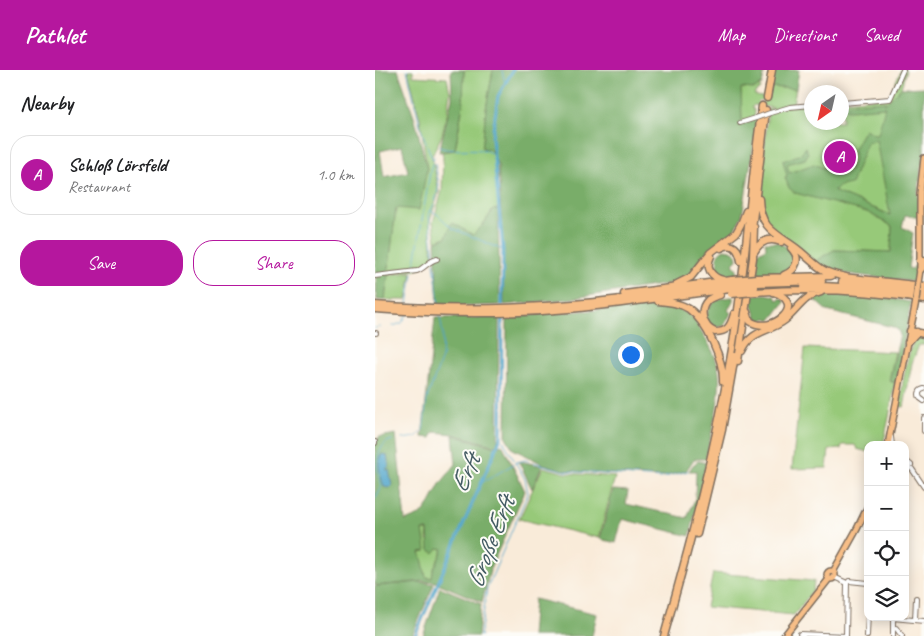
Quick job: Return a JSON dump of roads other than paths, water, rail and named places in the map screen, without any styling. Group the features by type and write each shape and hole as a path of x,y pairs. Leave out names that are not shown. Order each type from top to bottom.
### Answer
{"highway":[{"path":"767,70 765,98 771,70"},
{"path":"732,349 734,314 751,170 764,106 767,114 759,194 760,211 763,221 773,233 821,270 831,274 921,285"},
{"path":"722,430 745,288 767,114"},
{"path":"666,636 707,478 721,415 744,265 757,140"},
{"path":"568,304 679,284 691,277 710,253 736,233 746,211"},
{"path":"666,636 701,523 739,360 753,258 754,217"},
{"path":"753,258 757,246 765,240 777,240 790,247 797,256 796,266 790,272 756,285"},
{"path":"731,286 712,275 709,269 710,258 717,250 729,245 738,250 741,260"},
{"path":"779,276 846,277"},
{"path":"664,288 756,285 846,277"},
{"path":"811,280 872,284 924,291"},
{"path":"747,306 748,318 755,324 774,322 781,319 787,312 787,302 781,294 756,285"},
{"path":"375,304 461,309 513,308 756,285 839,286 878,289 924,296"},
{"path":"731,286 720,295 708,300 704,307 703,318 707,328 715,332 726,329 731,324 734,314"},
{"path":"375,309 439,313 495,313 569,309 731,286"},
{"path":"739,360 746,343 755,334 782,322 803,300 832,290"},
{"path":"771,291 832,290 924,300"},
{"path":"643,302 720,295"},
{"path":"635,301 671,302 691,311 704,327 721,361 723,381 707,478"},
{"path":"908,342 917,331"}],"main road":[{"path":"917,331 916,301 921,285 922,264 920,193 924,158"},
{"path":"890,441 908,342"},
{"path":"784,636 832,576 864,513"}],"street":[{"path":"849,103 890,100 903,70"},
{"path":"740,123 791,107 804,106"},
{"path":"375,276 413,271 423,268 435,259"},
{"path":"924,389 919,394 920,398 924,401"},
{"path":"924,418 924,431"},
{"path":"909,464 916,476"},
{"path":"909,469 924,487"},
{"path":"800,634 846,636 847,583 832,576"},
{"path":"849,581 864,583"},
{"path":"915,620 916,598"},
{"path":"909,619 924,621"},
{"path":"867,636 868,621"},
{"path":"893,621 893,636"},
{"path":"893,628 896,628 902,636"}],"water":[{"path":"383,454 387,455 389,467 386,469 389,470 392,486 389,488 384,487 380,472 379,460"}],"waterway":[{"path":"407,70 421,129 432,158"},
{"name":"Erft","path":"502,70 505,84"},
{"name":"Erft","path":"502,305 503,250 492,137 498,96 513,70"},
{"path":"439,147 453,150 482,150 494,155"},
{"path":"414,269 434,157"},
{"path":"434,258 429,214 435,202 439,185 435,164"},
{"path":"431,211 452,228 503,250"},
{"path":"434,262 439,305"},
{"path":"408,304 413,273"},
{"path":"393,326 402,323 407,314"},
{"path":"402,439 416,437 423,430 427,398 442,358 443,335 440,316"},
{"name":"Erft","path":"415,636 501,437 502,316"},
{"path":"375,328 380,327"},
{"name":"Große Erft","path":"480,636 487,588 528,493 525,479 501,437"},
{"path":"375,499 382,486 378,473 380,452 382,446 392,440"},
{"path":"480,484 517,462 525,460 565,471 661,478 688,471"}],"tunnel":[{"path":"762,106 763,97"}],"place":[{"name":"Schloß Lörsfeld","path":"840,157"}]}
